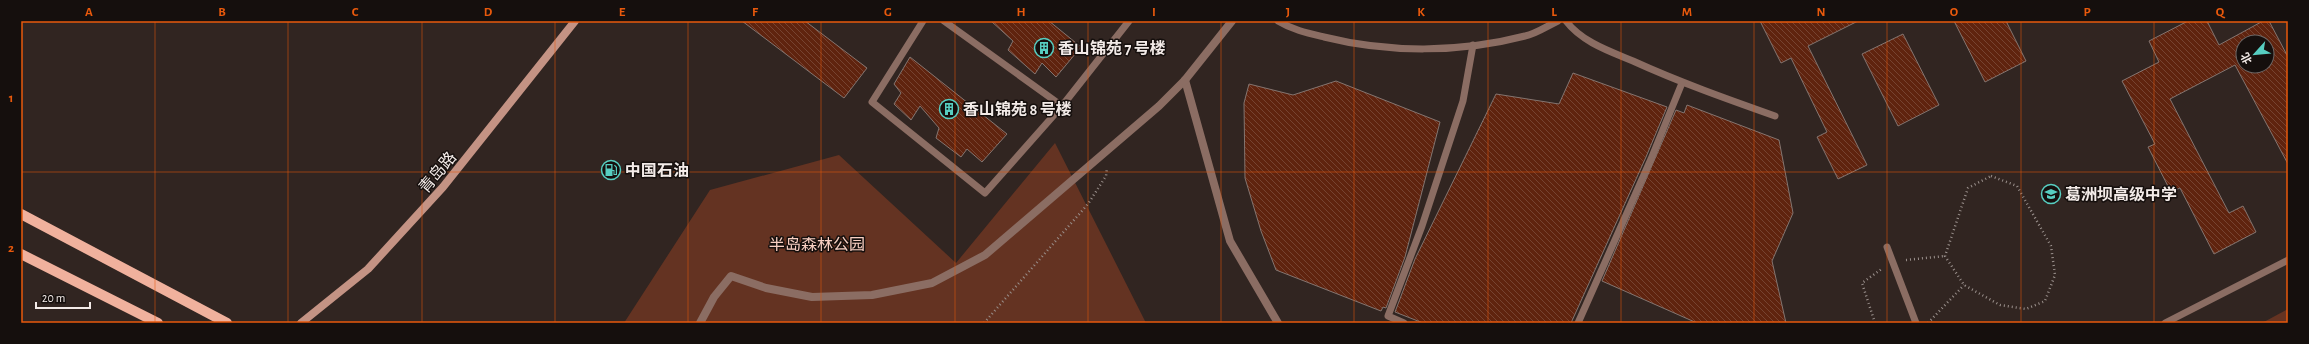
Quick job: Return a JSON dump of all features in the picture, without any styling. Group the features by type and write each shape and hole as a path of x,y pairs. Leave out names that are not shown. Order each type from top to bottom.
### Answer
{"main road":[{"path":"21,214 227,323"},
{"path":"21,254 158,323"}],"street":[{"name":"青岛路","path":"301,323 368,269 443,187 575,21"},
{"path":"700,323 714,297 731,276 766,288 812,298 872,295 932,284 985,255 1159,106 1185,80 1232,21"},
{"path":"1185,80 1230,241 1278,323"}],"lane":[{"path":"923,21 872,102 985,193 1062,106 1126,22"},
{"path":"944,21 1062,106"},
{"path":"1278,21 1292,29 1345,42 1406,49 1474,45 1526,36 1558,21"},
{"path":"1566,21 1572,30 1595,44 1682,83 1775,116"},
{"path":"1404,323 1388,316 1422,226 1463,101 1474,45"},
{"path":"1578,323 1651,159 1682,83"},
{"path":"1887,247 1916,323"},
{"path":"2166,323 2288,260"}],"path":[{"path":"984,323 1088,204 1106,176 1110,148"},
{"path":"1990,176 2017,186 2051,246 2055,275 2045,301 2026,309 2000,305 1964,285 1945,256 1968,188 1990,176"},
{"path":"1927,323 1964,285"}],"green space":[{"name":"半岛森林公园","path":"1055,143 1146,323 624,323 710,190 839,155 956,263"},
{"path":"2288,309 2288,323 2262,323"}],"building":[{"path":"742,21 805,21 867,68 844,98"},
{"name":"香山锦苑 7 号楼","path":"991,21 1049,21 1081,47 1056,77 1042,63 1035,74 1008,50 1013,41"},
{"path":"1760,21 1858,21 1808,46 1867,165 1838,179 1817,137 1827,132 1791,58 1781,63"},
{"path":"1954,21 2006,21 2026,61 1985,82"},
{"path":"2188,21 2207,21 2219,45 2235,36 2235,65 2170,99 2229,213 2243,206 2256,232 2214,254 2180,188 2171,192 2148,147 2155,144 2122,81 2159,62 2149,41"},
{"path":"2263,21 2269,21 2288,57 2288,164 2240,74 2275,74 2275,34 2239,34"},
{"path":"1903,34 1939,105 1898,126 1862,54"},
{"name":"香山锦苑 8 号楼","path":"910,57 1007,134 982,162 967,149 961,157 936,138 939,128 920,106 911,120 894,104 901,93 894,84"},
{"path":"1573,73 1667,107 1571,323 1423,323 1395,312 1415,259 1496,94 1559,104"},
{"path":"1336,81 1440,122 1405,257 1386,308 1383,307 1381,311 1276,270 1261,231 1245,178 1244,103 1249,84 1293,95"},
{"path":"1687,105 1779,140 1793,213 1772,261 1786,323 1697,323 1602,281 1676,110 1684,113"}],"place":[{"name":"香山锦苑 7 号楼","path":"1044,48"},
{"name":"香山锦苑 8 号楼","path":"949,109"},
{"name":"中国石油","path":"611,170"},
{"name":"葛洲坝高级中学","path":"2051,194"}]}
